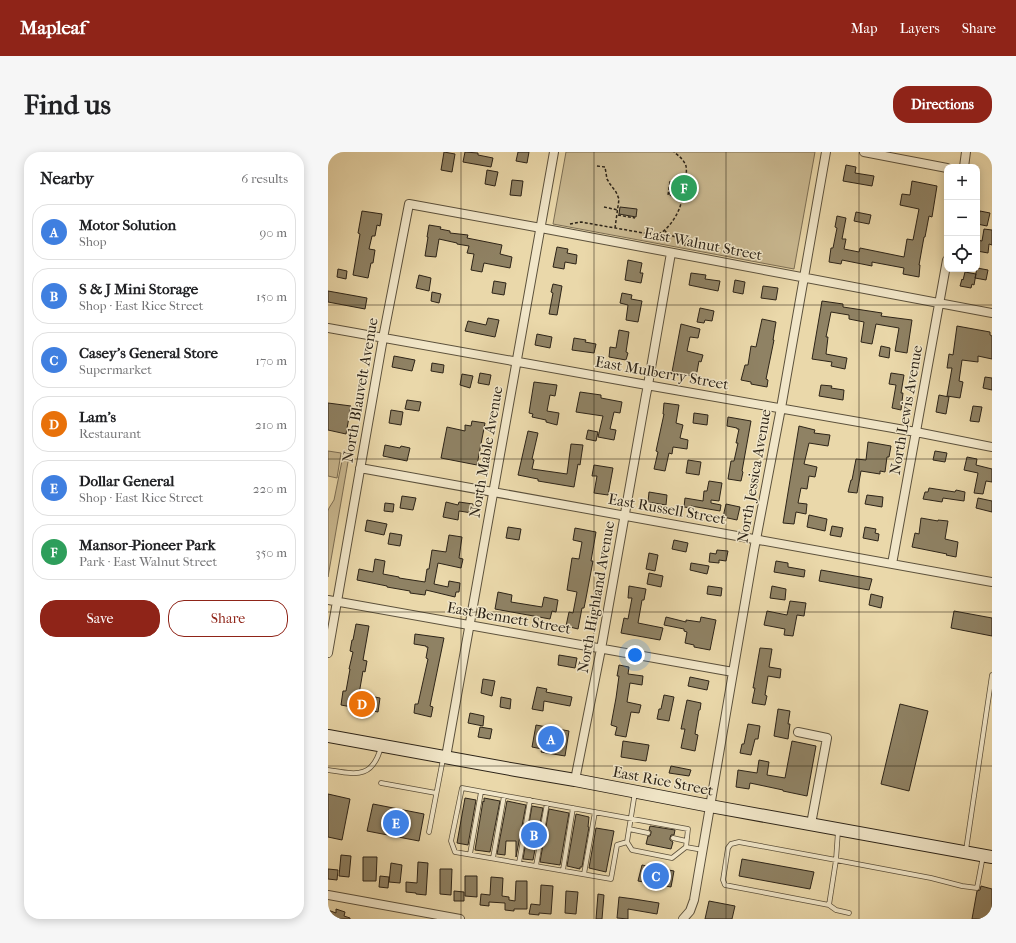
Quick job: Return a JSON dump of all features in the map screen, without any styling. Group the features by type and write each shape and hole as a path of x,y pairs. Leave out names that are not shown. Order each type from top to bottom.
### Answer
{"main road":[{"name":"East Rice Street","path":"328,736 988,856"}],"street":[{"name":"North Mable Avenue","path":"445,757 470,626 554,152"},
{"name":"North Jessica Avenue","path":"683,919 693,906 756,540 826,152"},
{"path":"864,152 944,167"},
{"path":"964,164 966,152"},
{"name":"East Walnut Street","path":"409,204 992,313"},
{"name":"North Blauvelt Avenue","path":"328,653 383,338 409,204"},
{"name":"North Highland Avenue","path":"575,780 601,649 671,253"},
{"name":"North Lewis Avenue","path":"892,564 945,272"},
{"name":"East Mulberry Street","path":"328,328 916,432 992,447"},
{"name":"East Russell Street","path":"360,468 992,582"},
{"name":"East Bennett Street","path":"328,600 733,672"},
{"path":"798,732 827,738 811,824"},
{"path":"328,895 460,919"}],"lane":[{"path":"966,853 992,676"},
{"path":"328,770 351,774 366,771 377,759 381,746"},
{"path":"429,832 436,793 445,757"},
{"path":"381,783 436,793"},
{"path":"627,842 617,845 611,879 455,852 452,841 462,788 688,829 686,847"},
{"path":"470,854 481,792"},
{"path":"635,792 627,842 632,850 672,858 686,847 703,850"},
{"path":"493,858 504,796"},
{"path":"519,863 530,800"},
{"path":"536,866 547,804"},
{"path":"563,870 573,808"},
{"path":"584,874 595,812"},
{"path":"829,905 836,860 838,829"},
{"path":"629,830 648,833"},
{"path":"673,838 686,840"},
{"path":"849,913 836,910 829,905 725,885 723,880 728,848 731,844 739,842 977,888 988,856"}],"path":[{"path":"568,224 581,222 655,235 660,234 676,216 682,198 686,166 681,158 674,152"},
{"path":"597,166 606,169 607,179 619,199 615,228"},
{"path":"682,198 668,195 670,182 684,185"},
{"path":"604,207 618,210"},
{"path":"617,215 635,218"},
{"path":"664,230 675,238 684,240 683,255"}],"shaded area":[{"path":"566,152 815,152 794,269 553,224"},
{"path":"328,451 341,453 337,478 328,476"},
{"path":"343,456 349,456 328,577 328,511 334,500"}],"building":[{"path":"444,152 455,154 452,172 441,170"},
{"path":"465,152 478,153 478,155 493,158 491,167 463,162"},
{"path":"518,152 529,152 527,163 516,161"},
{"path":"846,165 856,167 855,173 874,176 872,186 843,181"},
{"path":"487,170 498,172 495,186 485,184"},
{"path":"512,180 523,181 521,196 510,195"},
{"path":"912,181 937,186 932,217 929,216 924,237 919,265 919,277 903,274 904,268 872,262 872,266 842,260 841,264 829,262 831,248 833,248 837,228 835,227 837,216 846,218 842,239 846,239 844,249 859,252 860,248 904,257 907,239 913,240 919,209 900,205 902,194 910,195"},
{"path":"671,184 681,186 680,196 669,194"},
{"path":"620,207 637,209 636,217 619,214"},
{"path":"362,211 382,214 380,226 377,225 375,236 372,236 369,249 375,250 373,263 371,263 368,278 353,275 360,234 358,233"},
{"path":"980,211 990,213 987,226 980,225"},
{"path":"856,212 871,215 869,224 854,221"},
{"path":"429,225 441,227 440,229 450,231 450,233 468,235 467,238 502,245 500,254 512,257 510,268 484,263 482,272 471,270 474,254 467,253 469,246 439,239 436,257 425,256"},
{"path":"984,229 992,230 992,245 989,244 988,253 980,252 980,241 982,241"},
{"path":"557,247 568,249 567,253 577,255 576,264 565,262 564,269 553,267"},
{"path":"628,260 642,263 640,273 643,273 641,283 625,280"},
{"path":"338,269 347,271 346,279 337,277"},
{"path":"980,269 988,270 986,280 975,278 976,272 980,272"},
{"path":"965,272 976,274 974,285 972,284 971,288 960,286 962,279 963,280"},
{"path":"691,273 706,275 705,279 720,281 718,291 689,285"},
{"path":"419,275 431,278 429,291 416,288"},
{"path":"735,280 745,282 743,294 733,292"},
{"path":"494,281 506,283 504,295 492,293"},
{"path":"553,284 562,286 557,315 549,314"},
{"path":"763,286 778,288 776,300 761,298"},
{"path":"328,291 367,298 365,309 328,302"},
{"path":"432,292 441,294 439,303 431,301"},
{"path":"622,293 632,295 631,299 642,301 638,322 626,320 628,305 620,303"},
{"path":"822,301 843,304 843,307 882,313 881,316 912,320 907,353 895,351 899,328 876,324 872,344 861,342 864,322 849,319 849,315 831,312 826,337 828,337 826,354 847,358 845,369 831,366 832,362 812,359"},
{"path":"700,308 714,311 712,321 705,320 704,323 697,322"},
{"path":"488,318 499,320 495,337 465,331 468,321 486,325"},
{"path":"762,319 776,322 766,379 768,380 767,387 751,384 751,382 741,380 745,365 748,365 751,346 756,347"},
{"path":"681,324 700,329 698,338 690,337 687,351 703,355 701,362 699,361 696,377 672,372"},
{"path":"957,326 990,332 990,335 992,336 992,359 978,356 978,362 962,360 959,381 963,382 960,398 947,396 952,368 947,368 949,354 953,355"},
{"path":"619,330 629,332 626,352 628,353 626,360 609,357 610,347 616,348"},
{"path":"537,334 552,337 550,348 535,345"},
{"path":"574,338 586,340 585,342 596,344 594,353 572,350"},
{"path":"881,346 890,348 889,358 879,356"},
{"path":"394,356 415,360 412,371 392,367"},
{"path":"432,363 444,365 443,373 431,371"},
{"path":"480,373 491,375 489,385 478,383"},
{"path":"891,373 904,375 901,393 903,393 901,410 892,408 896,385 889,384"},
{"path":"462,374 473,376 470,388 460,385"},
{"path":"985,377 992,378 992,390 983,388"},
{"path":"534,382 557,385 555,396 550,395 547,411 559,413 557,425 546,422 546,420 532,417 533,414 529,413"},
{"path":"821,385 832,386 831,388 844,390 843,400 819,396"},
{"path":"580,392 601,395 601,398 622,402 620,413 614,412 610,429 616,430 614,440 598,437 603,416 576,412"},
{"path":"939,395 949,397 946,414 936,412"},
{"path":"407,400 421,402 419,411 405,409"},
{"path":"328,403 351,406 346,434 328,430"},
{"path":"664,403 679,405 676,423 683,425 680,438 688,440 687,449 673,447 672,454 669,453 665,471 654,469 658,452 656,451 664,414"},
{"path":"973,406 982,407 979,422 970,421"},
{"path":"391,410 403,412 401,425 389,423"},
{"path":"694,413 708,415 707,425 693,423"},
{"path":"728,417 751,421 741,481 728,479 731,461 734,461 738,443 736,443 739,429 727,426"},
{"path":"472,421 485,423 477,465 441,458 447,427 465,431 465,425 471,426"},
{"path":"799,426 815,430 814,433 830,435 828,446 809,443 804,464 817,467 815,477 809,476 807,489 801,488 798,503 807,504 806,514 796,512 794,524 783,523"},
{"path":"588,430 598,432 596,441 586,439"},
{"path":"528,431 538,433 532,459 534,460 532,469 567,474 571,444 583,445 580,465 578,464 574,487 538,481 538,479 518,475"},
{"path":"868,442 891,446 889,457 887,457 885,472 880,471 880,474 861,471 857,493 848,492 856,459 866,460"},
{"path":"385,445 410,448 407,461 383,456"},
{"path":"935,451 947,453 945,462 933,460"},
{"path":"967,457 977,459 976,465 992,469 992,482 986,481 983,494 974,493 978,473 964,470"},
{"path":"688,460 701,462 699,475 686,473"},
{"path":"594,465 613,468 608,495 594,493 597,476 592,476"},
{"path":"709,481 722,483 719,501 711,500 711,503 721,505 720,511 691,506 691,508 684,507 685,498 703,501 704,491 707,491"},
{"path":"929,488 965,492 964,501 943,498 942,502 923,499 925,492 928,492"},
{"path":"649,492 667,495 666,505 648,502"},
{"path":"867,495 883,497 882,507 865,504"},
{"path":"402,496 416,498 413,510 400,508"},
{"path":"978,498 992,501 992,512 976,508"},
{"path":"446,502 458,505 459,502 473,504 472,513 459,511 458,520 443,517"},
{"path":"385,503 394,504 393,512 384,511"},
{"path":"726,504 740,507 737,520 723,517"},
{"path":"809,515 827,519 825,531 807,527"},
{"path":"921,518 948,521 945,539 958,542 956,557 912,547 915,533 919,534"},
{"path":"367,520 387,524 384,535 365,531"},
{"path":"832,526 843,528 841,537 830,535"},
{"path":"508,527 521,529 519,540 506,538"},
{"path":"865,527 876,529 875,533 879,534 878,541 863,538"},
{"path":"575,528 596,532 591,561 593,561 584,608 582,608 578,629 566,626 569,612 573,613 577,592 567,590 572,558 579,559 582,542 573,540"},
{"path":"390,533 402,535 400,546 388,544"},
{"path":"449,535 462,537 459,558 463,559 461,568 438,563 434,584 448,587 449,581 460,583 459,592 456,592 455,597 426,590 425,595 410,593 410,591 357,580 359,569 373,572 375,559 385,561 383,574 425,582 432,550 446,552"},
{"path":"674,540 688,543 686,552 672,549"},
{"path":"717,550 728,551 726,561 719,560 719,563 709,562 710,553 716,554"},
{"path":"649,553 658,555 655,571 646,569"},
{"path":"776,561 788,563 788,567 805,570 804,577 774,572"},
{"path":"691,563 709,566 707,574 690,570"},
{"path":"821,570 872,579 869,590 819,581"},
{"path":"649,573 663,576 661,587 647,584"},
{"path":"629,586 646,589 644,600 642,600 638,623 663,628 660,640 621,633 624,618 628,619 632,598 628,598"},
{"path":"708,586 722,588 721,596 707,594"},
{"path":"772,586 786,589 785,600 770,598"},
{"path":"498,592 512,595 511,602 542,607 544,597 558,600 556,612 552,611 550,619 495,609"},
{"path":"871,594 883,597 881,608 869,605"},
{"path":"790,601 806,603 804,616 797,615 793,636 784,635 785,629 764,625 767,611 787,615"},
{"path":"954,611 992,618 992,636 951,628"},
{"path":"666,617 686,622 686,620 700,622 701,617 716,620 710,650 694,647 694,645 685,643 687,632 684,631 684,629 664,625"},
{"path":"356,624 369,626 363,660 367,661 365,672 363,671 359,694 380,698 378,712 341,705 343,691 346,691 353,652 350,651"},
{"path":"415,634 444,638 430,706 433,707 431,717 414,713 415,704 418,704 428,659 426,658 428,647 414,644"},
{"path":"760,648 772,649 769,667 781,669 780,678 768,676 765,705 752,703"},
{"path":"559,655 577,658 575,668 558,665"},
{"path":"619,665 629,667 628,674 643,676 642,685 630,683 627,702 641,705 639,713 631,712 626,737 615,735 617,727 611,725 619,676 617,676"},
{"path":"690,677 709,681 707,690 688,686"},
{"path":"483,679 495,681 492,696 481,693"},
{"path":"537,687 547,689 546,692 572,697 570,706 544,701 543,711 532,709"},
{"path":"664,695 674,697 669,721 657,719"},
{"path":"501,697 511,699 510,709 500,707"},
{"path":"687,700 701,703 695,734 698,735 695,751 681,748 685,729 681,729"},
{"path":"900,704 928,711 909,791 881,784"},
{"path":"778,709 790,711 788,739 774,736"},
{"path":"470,713 484,716 483,726 468,723"},
{"path":"748,724 760,726 758,739 755,739 751,755 740,753 742,744 744,744"},
{"path":"536,725 569,731 565,756 541,752 542,749 532,747"},
{"path":"480,727 492,729 490,739 478,737"},
{"path":"623,741 649,745 646,761 621,757"},
{"path":"792,741 816,746 807,796 750,783 749,789 736,787 738,770 757,773 759,760 769,762 767,775 785,778"},
{"path":"671,766 691,770 689,776 669,773"},
{"path":"328,794 350,799 342,840 328,837"},
{"path":"465,798 476,800 468,845 457,843"},
{"path":"484,798 500,801 490,852 475,850"},
{"path":"507,801 526,805 516,857 516,841 506,841 505,855 497,854"},
{"path":"373,804 424,814 419,841 367,831"},
{"path":"532,806 543,808 533,860 523,859"},
{"path":"549,809 569,813 560,865 540,862"},
{"path":"576,814 589,817 589,827 582,867 580,867 580,869 567,866"},
{"path":"650,826 675,830 674,835 671,835 670,838 673,842 671,849 646,844 648,836 650,836 651,833 649,830"},
{"path":"596,828 614,831 606,872 589,868"},
{"path":"341,855 351,856 349,877 339,876"},
{"path":"363,857 377,857 376,881 363,881"},
{"path":"742,859 814,872 810,889 739,876"},
{"path":"418,862 428,863 426,895 406,892 406,882 417,883"},
{"path":"391,863 402,865 400,883 389,882"},
{"path":"642,865 674,871 671,887 638,881"},
{"path":"328,869 338,870 337,880 328,879"},
{"path":"440,869 452,869 451,895 440,894"},
{"path":"380,876 389,877 388,888 379,887"},
{"path":"465,876 477,876 477,897 465,896"},
{"path":"491,877 503,878 502,896 509,897 509,900 515,901 516,881 527,881 527,909 514,909 514,911 505,910 505,903 489,902 489,906 480,905 481,894 490,895"},
{"path":"541,885 553,886 551,914 529,914 531,904 540,905"},
{"path":"981,886 992,889 992,919 972,919 977,891 980,890"},
{"path":"454,891 464,892 464,901 454,901"},
{"path":"566,891 578,892 576,914 565,913"},
{"path":"598,894 604,895 602,919 596,919"},
{"path":"619,897 659,903 657,914 628,909 628,919 617,918"},
{"path":"709,901 735,906 732,919 705,919"},
{"path":"336,909 345,912 344,916 350,919 328,919 328,910 336,913"}],"place":[{"name":"Mansor-Pioneer Park","path":"684,188"},
{"name":"Lam's","path":"362,704"},
{"name":"Motor Solution","path":"551,739"},
{"name":"Dollar General","path":"396,823"},
{"name":"S & J Mini Storage","path":"534,835"},
{"name":"Casey's General Store","path":"656,876"}]}
